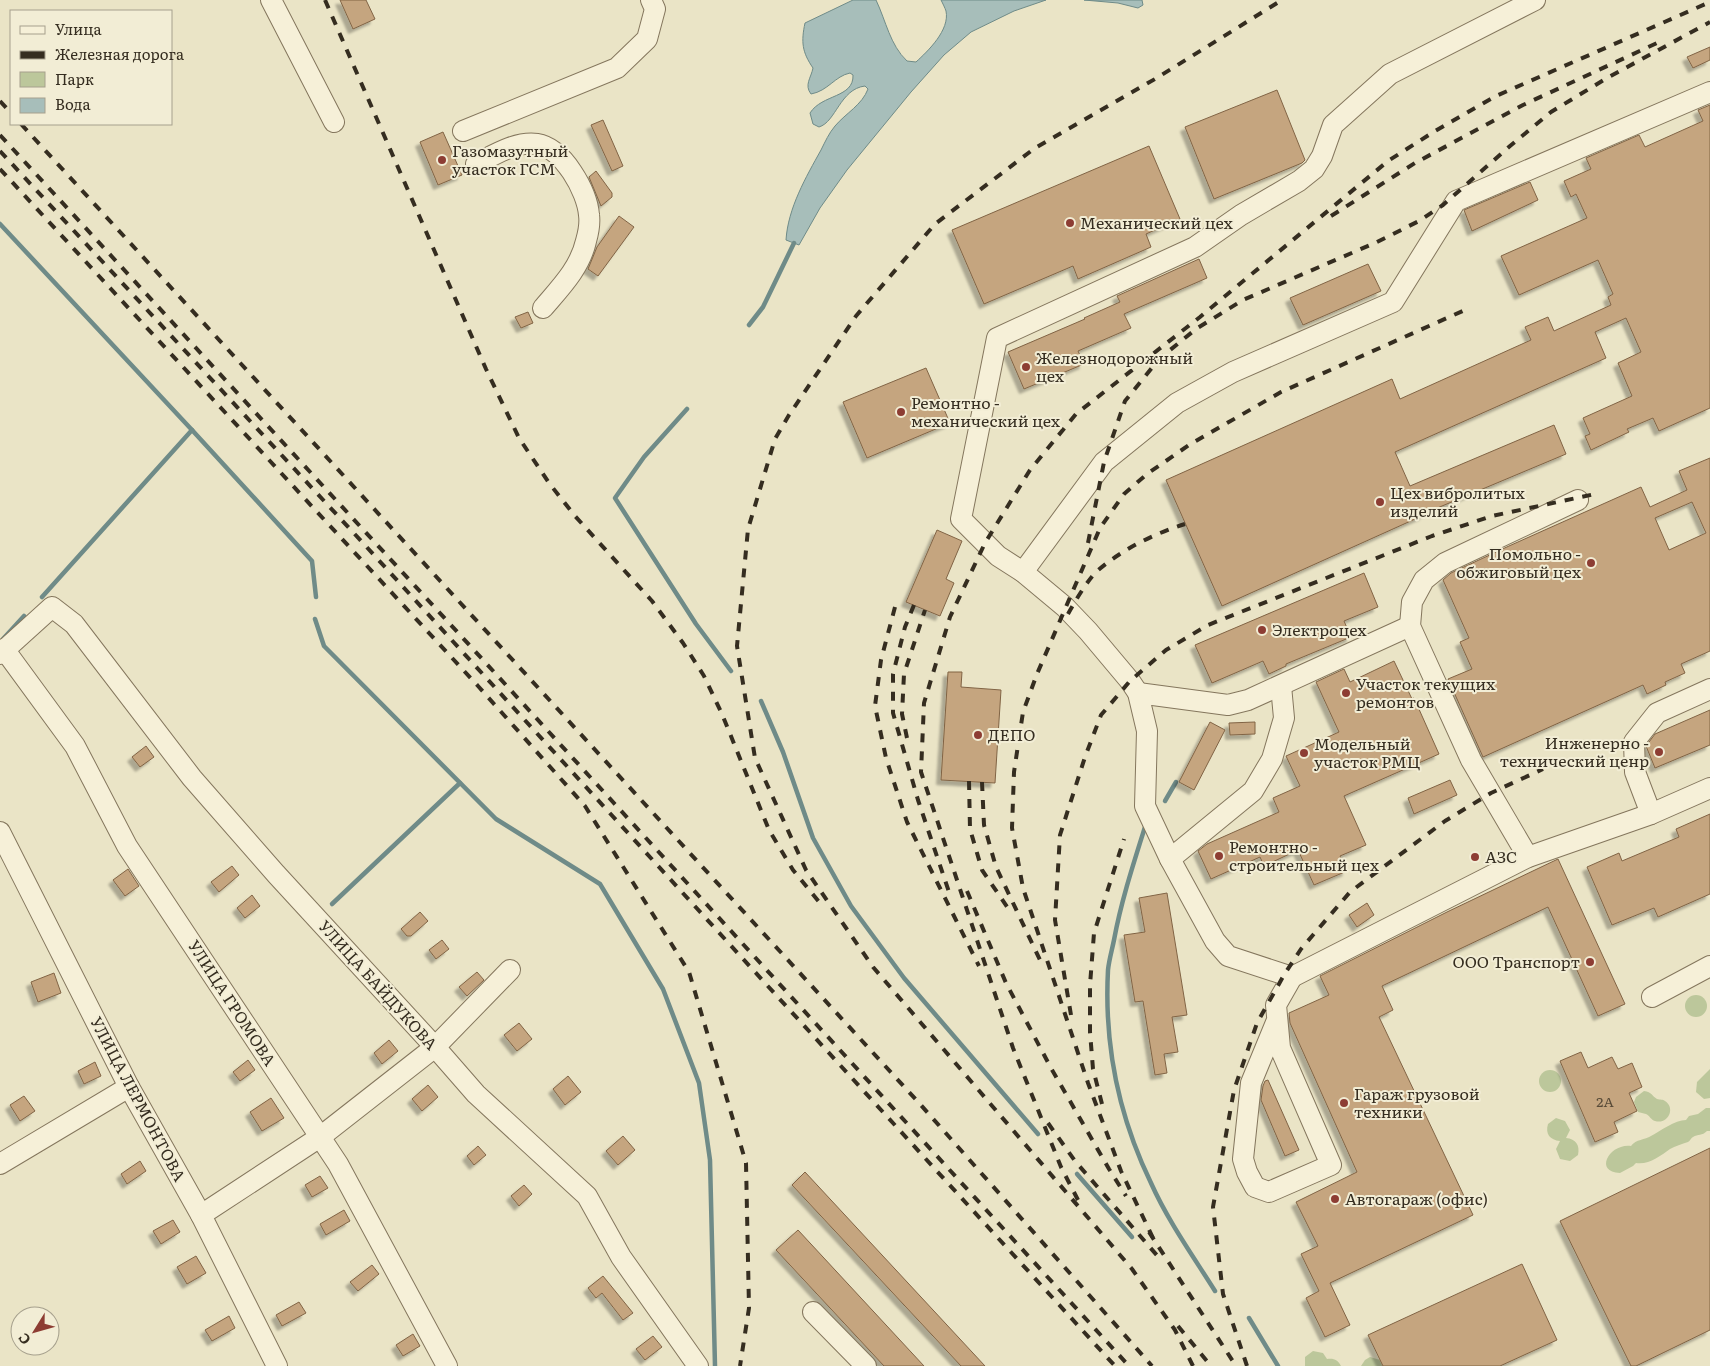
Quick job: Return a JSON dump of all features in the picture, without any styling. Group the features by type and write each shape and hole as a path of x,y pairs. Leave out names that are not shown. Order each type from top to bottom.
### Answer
{"street":[{"path":"271,0 334,122"},
{"path":"463,131 617,68 647,39 655,9 651,0"},
{"path":"1292,977 1228,956 1215,941 1170,860 1145,806 1147,731 1138,693 1088,631 1065,607 1023,572 998,556 961,519 997,338 1195,247 1241,215 1299,181 1314,169 1322,156 1333,125 1390,74 1535,0"},
{"path":"1023,572 1104,462 1177,403 1233,372 1393,302 1456,201 1710,92"},
{"path":"476,164 523,144 538,144 553,152 568,166 582,190 589,215 586,242 572,275 543,308"},
{"path":"1528,857 1471,760 1410,626 1412,602 1424,580 1444,562 1578,500"},
{"name":"УЛИЦА БАЙДУКОВА","path":"2,651 52,606 74,624 198,785 276,874 476,1094 587,1196 621,1257 698,1366"},
{"path":"1138,693 1228,704 1248,700 1410,626"},
{"name":"УЛИЦА ГРОМОВА","path":"2,651 75,746 127,846 338,1164 447,1366"},
{"path":"1170,860 1253,791 1272,759 1284,718 1281,686"},
{"path":"1651,814 1635,772 1634,742 1658,713 1710,689"},
{"path":"1277,1020 1251,1083 1242,1158 1255,1187 1269,1192 1331,1165 1280,1048 1276,1005 1292,977 1528,857 1651,814 1710,788"},
{"name":"УЛИЦА ЛЕРМОНТОВА","path":"0,832 129,1088 202,1215 277,1366"},
{"path":"1652,998 1710,966"},
{"path":"202,1215 320,1137 435,1047 510,970"},
{"path":"0,1164 129,1088"},
{"path":"813,1312 866,1366"}],"green space":[{"path":"1692,995 1700,995 1707,1002 1707,1010 1700,1017 1692,1017 1685,1010 1685,1002"},
{"path":"1710,1069 1710,1098 1704,1099 1696,1092 1697,1082"},
{"path":"1546,1070 1554,1070 1561,1077 1561,1085 1554,1092 1546,1092 1539,1085 1539,1077"},
{"path":"1644,1091 1657,1099 1664,1100 1668,1104 1670,1111 1664,1121 1652,1120 1646,1114 1638,1112 1634,1102 1636,1097"},
{"path":"1706,1108 1710,1108 1710,1131 1693,1137 1688,1142 1672,1148 1650,1161 1636,1163 1620,1173 1607,1168 1608,1158 1617,1149 1623,1146 1631,1146 1635,1142 1649,1137 1672,1124 1686,1120 1689,1116 1698,1114"},
{"path":"1556,1118 1565,1121 1570,1130 1566,1138 1575,1141 1578,1145 1578,1155 1570,1161 1560,1159 1556,1149 1560,1141 1551,1138 1548,1134 1548,1124"},
{"path":"1313,1351 1323,1353 1327,1359 1336,1360 1341,1366 1305,1366 1305,1357"},
{"path":"1370,1357 1380,1360 1383,1366 1361,1366"}],"water":[{"path":"853,0 876,0 896,48 907,61 916,62 937,40 945,25 946,11 941,0 1046,0 1014,11 971,32 944,55 847,170 820,208 799,245 786,240 790,216 799,193 831,132 839,121 862,100 868,89 865,86 857,88 844,99 825,124 819,127 813,124 810,113 822,102 848,88 852,82 853,75 850,73 840,77 822,90 811,94 808,84 813,68 803,47 805,23"},
{"path":"1084,0 1142,0 1143,5 1138,8 1118,3"}],"building":[{"path":"340,0 366,0 375,19 353,29"},
{"path":"1710,47 1710,60 1693,68 1687,57"},
{"path":"1277,90 1305,160 1302,163 1214,199 1185,127"},
{"path":"1710,105 1710,408 1659,431 1653,418 1627,429 1629,432 1591,450 1585,436 1590,434 1583,418 1632,396 1618,363 1641,352 1626,318 1595,332 1606,358 1395,452 1410,486 1554,425 1566,454 1423,514 1222,606 1166,480 1392,379 1400,399 1531,340 1525,327 1548,317 1554,331 1611,305 1608,297 1613,294 1598,260 1519,295 1501,256 1587,218 1576,194 1571,197 1564,181 1591,169 1586,158 1639,135 1645,147 1703,121 1698,110"},
{"path":"603,120 623,166 612,171 591,125"},
{"path":"443,132 462,175 438,185 420,142"},
{"name":"Механический цех","path":"1149,146 1180,219 1146,234 1151,247 1078,279 1073,266 984,304 952,230"},
{"path":"596,171 612,193 612,197 601,206 589,177"},
{"path":"1530,182 1538,200 1472,231 1464,210"},
{"path":"619,216 634,227 598,276 588,269 597,247"},
{"path":"1199,259 1207,278 1124,314 1131,328 1078,351 1084,364 1024,389 1008,352 1120,302 1117,296"},
{"path":"1368,264 1381,291 1303,325 1290,298"},
{"path":"528,312 533,323 521,328 515,317"},
{"path":"926,368 950,423 867,458 843,402"},
{"path":"1710,458 1710,651 1681,664 1685,673 1665,682 1666,685 1647,694 1643,685 1483,757 1448,679 1472,669 1460,642 1469,638 1443,580 1451,573 1641,487 1650,507 1687,490 1679,471","holes":["1692,502 1706,533 1669,550 1655,518"]},
{"path":"937,530 962,541 946,579 954,583 940,616 906,602"},
{"path":"1364,573 1378,607 1344,621 1351,637 1286,664 1286,666 1269,674 1263,661 1212,683 1195,645"},
{"path":"1394,661 1412,699 1414,698 1439,754 1344,796 1366,845 1340,856 1347,871 1314,885 1298,850 1264,866 1260,857 1211,879 1198,851 1207,844 1279,812 1273,798 1300,786 1286,756 1339,732 1316,682 1344,669 1350,682"},
{"name":"ДЕПО","path":"948,672 962,672 961,687 1001,690 995,783 941,780"},
{"path":"1710,710 1710,745 1655,768 1646,746 1655,734"},
{"path":"1210,722 1225,730 1194,790 1179,782"},
{"path":"1255,722 1255,734 1230,735 1229,723"},
{"path":"146,746 154,757 140,767 132,757"},
{"path":"1450,780 1457,795 1414,814 1408,798"},
{"path":"1710,814 1710,894 1658,917 1654,908 1612,925 1587,867 1619,853 1622,861 1679,837 1676,829"},
{"path":"1558,859 1625,1004 1598,1016 1548,907 1382,986 1393,1010 1379,1017 1473,1215 1330,1283 1350,1325 1325,1337 1306,1298 1319,1291 1301,1254 1318,1246 1296,1202 1357,1172 1290,1023 1289,1013 1329,995 1320,976"},
{"path":"232,866 239,875 219,892 211,882"},
{"path":"128,869 139,886 125,896 113,880"},
{"path":"1167,893 1187,1015 1172,1017 1178,1052 1164,1054 1167,1073 1155,1075 1143,1001 1135,1002 1124,935 1145,932 1139,898"},
{"path":"252,895 260,906 245,918 237,908"},
{"path":"1367,903 1374,915 1357,927 1349,915"},
{"path":"420,912 428,921 411,936 407,936 401,929"},
{"path":"442,940 449,949 436,959 429,950"},
{"path":"477,972 484,980 467,996 459,987"},
{"path":"54,973 61,993 38,1002 31,982"},
{"path":"519,1023 532,1039 517,1051 504,1035"},
{"path":"389,1040 398,1051 382,1064 374,1053"},
{"path":"1581,1052 1588,1068 1612,1057 1618,1069 1632,1063 1642,1087 1629,1093 1637,1111 1614,1122 1618,1132 1595,1142 1560,1061"},
{"path":"248,1060 255,1070 240,1081 233,1072"},
{"path":"95,1062 101,1076 84,1084 78,1071"},
{"path":"568,1076 581,1092 565,1105 553,1089"},
{"path":"1268,1080 1299,1150 1285,1156 1261,1100 1263,1086 1265,1081"},
{"path":"428,1085 438,1097 422,1111 412,1099"},
{"path":"24,1096 35,1111 20,1121 10,1105"},
{"path":"271,1098 284,1118 262,1131 250,1112"},
{"path":"623,1136 635,1150 618,1165 606,1151"},
{"path":"478,1146 486,1155 474,1165 467,1156"},
{"path":"1710,1148 1710,1330 1636,1366 1631,1366 1560,1221"},
{"path":"140,1161 146,1171 127,1184 121,1174"},
{"path":"805,1172 985,1366 961,1366 792,1185"},
{"path":"320,1176 328,1188 312,1197 305,1185"},
{"path":"524,1185 532,1194 519,1206 511,1196"},
{"path":"344,1210 350,1221 326,1235 320,1224"},
{"path":"173,1220 180,1232 161,1244 153,1231"},
{"path":"798,1230 924,1366 884,1366 776,1250"},
{"path":"196,1256 206,1273 187,1284 177,1267"},
{"path":"1522,1264 1557,1340 1500,1366 1383,1366 1368,1335"},
{"path":"372,1265 379,1274 358,1291 350,1282"},
{"path":"603,1276 633,1313 623,1320 602,1293 596,1298 588,1288"},
{"path":"299,1302 306,1313 282,1326 276,1315"},
{"path":"229,1316 235,1328 212,1341 205,1330"},
{"path":"413,1334 420,1346 403,1356 396,1345"},
{"path":"653,1336 662,1347 645,1360 636,1349"}],"waterway":[{"path":"0,224 312,561 316,597"},
{"path":"749,325 763,307 794,243"},
{"path":"687,409 644,457 615,498 696,624 731,671"},
{"path":"42,597 192,430"},
{"path":"3,639 24,616"},
{"path":"315,619 324,646 496,819 600,884 663,989 699,1083 710,1160 715,1366"},
{"path":"761,701 783,752 813,838 851,906 904,978 1038,1134"},
{"path":"1165,801 1176,782"},
{"path":"332,904 460,783"},
{"path":"1145,827 1124,898 1108,966 1107,998 1111,1053 1122,1106 1140,1158 1165,1211 1215,1291"},
{"path":"1077,1174 1132,1237"},
{"path":"1249,1318 1278,1366"}],"railway":[{"path":"325,0 486,369 519,438 549,483 575,516 652,601 683,643 704,676 722,714 769,830 793,870 820,903"},
{"path":"1193,1366 1175,1330 1132,1269 873,967 806,870 755,758 737,646 748,529 775,439 789,415 856,316 935,224 1035,148 1155,79 1282,0"},
{"path":"1078,1200 1061,1167 1013,1048 921,772 924,703 950,617 985,543 1030,470 1076,414 1200,317 1388,161 1496,96 1710,2"},
{"path":"1088,543 1104,462 1125,401 1159,359 1196,329 1243,300 1377,242 1419,221 1443,205 1551,112 1607,78 1710,22"},
{"path":"1331,216 1415,163 1523,105 1657,43"},
{"path":"0,101 10,112"},
{"path":"22,125 920,1104 1152,1366"},
{"path":"0,135 1129,1366"},
{"path":"0,151 363,543 1115,1366"},
{"path":"0,169 478,686 585,806 689,972 746,1163 749,1308 740,1366"},
{"path":"1153,1238 1121,1171 1088,1083 1023,888 1012,828 1014,772 1023,712 1037,674 1100,528 1124,494 1147,474 1189,445 1281,392 1465,310"},
{"path":"1071,1015 1055,920 1060,835 1085,757 1101,715 1130,681 1166,650 1208,625 1432,536 1492,516 1595,494"},
{"path":"1068,614 1089,581 1106,564 1138,544 1185,524"},
{"path":"914,605 905,627 893,674 893,713 918,800 951,898"},
{"path":"895,607 881,660 875,706 886,758 907,822 979,966"},
{"path":"907,738 902,714 904,674 925,610"},
{"path":"1247,1366 1223,1294 1213,1207 1234,1090 1257,1023 1301,949 1350,892 1445,821 1491,793 1543,769"},
{"path":"969,781 970,829 982,870 1012,914"},
{"path":"982,782 984,825 996,867 1040,960"},
{"path":"1102,1104 1093,1069 1090,1032 1090,985 1094,933 1124,839"},
{"path":"967,891 1006,983 1051,1068 1126,1196"},
{"path":"1048,1123 1075,1161 1161,1260"},
{"path":"1149,1232 1236,1366"},
{"path":"1178,1326 1211,1366"}],"place":[{"name":"Газомазутный участок ГСМ","path":"442,160"},
{"name":"Механический цех","path":"1070,223"},
{"name":"Железнодорожный цех","path":"1026,367"},
{"name":"Ремонтно - механический цех","path":"901,412"},
{"name":"Цех вибролитых изделий","path":"1380,502"},
{"name":"Помольно - обжиговый цех","path":"1591,563"},
{"name":"Электроцех","path":"1262,630"},
{"name":"Участок текущих ремонтов","path":"1346,693"},
{"name":"ДЕПО","path":"978,735"},
{"name":"Инженерно - технический ценр","path":"1659,752"},
{"name":"Модельный участок РМЦ","path":"1304,753"},
{"name":"Ремонтно - строительный цех","path":"1219,856"},
{"name":"АЗС","path":"1475,857"},
{"name":"ООО Транспорт","path":"1590,962"},
{"name":"Гараж грузовой техники","path":"1344,1103"},
{"name":"Автогараж (офис)","path":"1335,1199"}]}
